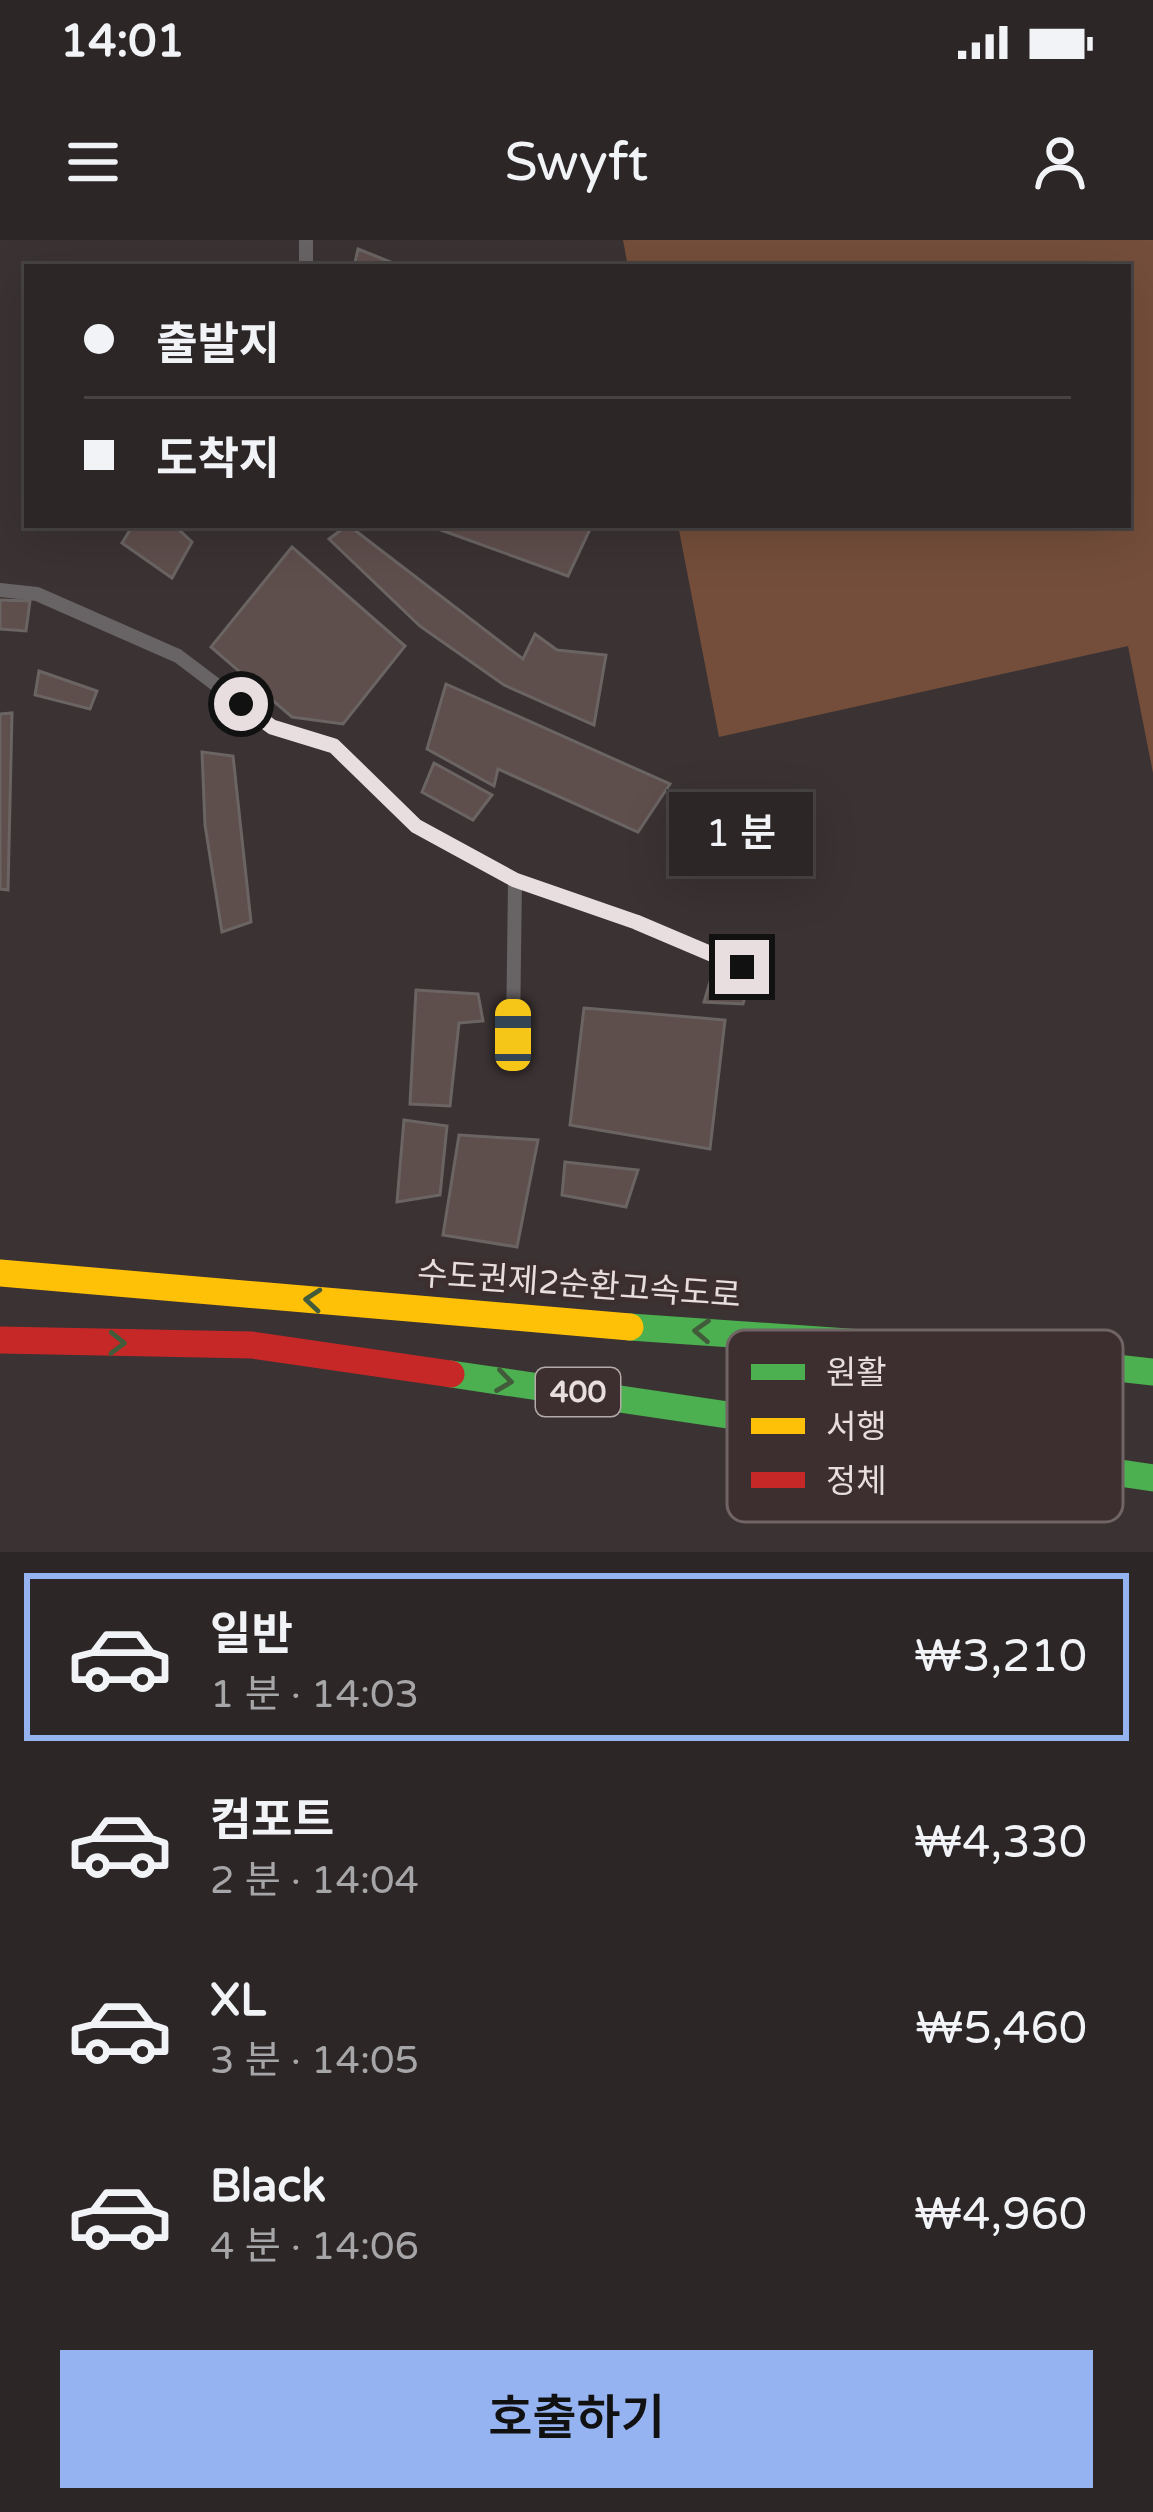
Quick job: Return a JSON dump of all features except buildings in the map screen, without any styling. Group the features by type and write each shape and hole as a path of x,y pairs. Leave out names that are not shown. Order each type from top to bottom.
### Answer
{"highway":[{"name":"수도권제2순환고속도로","path":"0,1273 727,1333"},
{"name":"400","path":"0,1340 252,1345 727,1415"},
{"name":"수도권제2순환고속도로","path":"1123,1368 1153,1372"},
{"name":"400","path":"1123,1474 1153,1478"}],"lane":[{"path":"0,590 37,593 178,656 272,727 334,746 416,826 515,880 636,922 742,967"},
{"path":"513,1035 515,880"}],"shaded area":[{"path":"623,240 1153,240 1153,773 1128,646 719,737 679,528 1131,528 1131,264 627,264"}],"traffic: fast":[{"path":"630,1327 727,1334"},
{"path":"1123,1369 1153,1372"},
{"path":"451,1374 727,1415"},
{"path":"1123,1474 1153,1478"}],"traffic: slow":[{"path":"0,1273 630,1327"}],"traffic: jam":[{"path":"0,1340 252,1345 451,1374"}],"route":[{"path":"241,704 272,727 334,746 416,826 515,880 636,922 742,967"}]}
